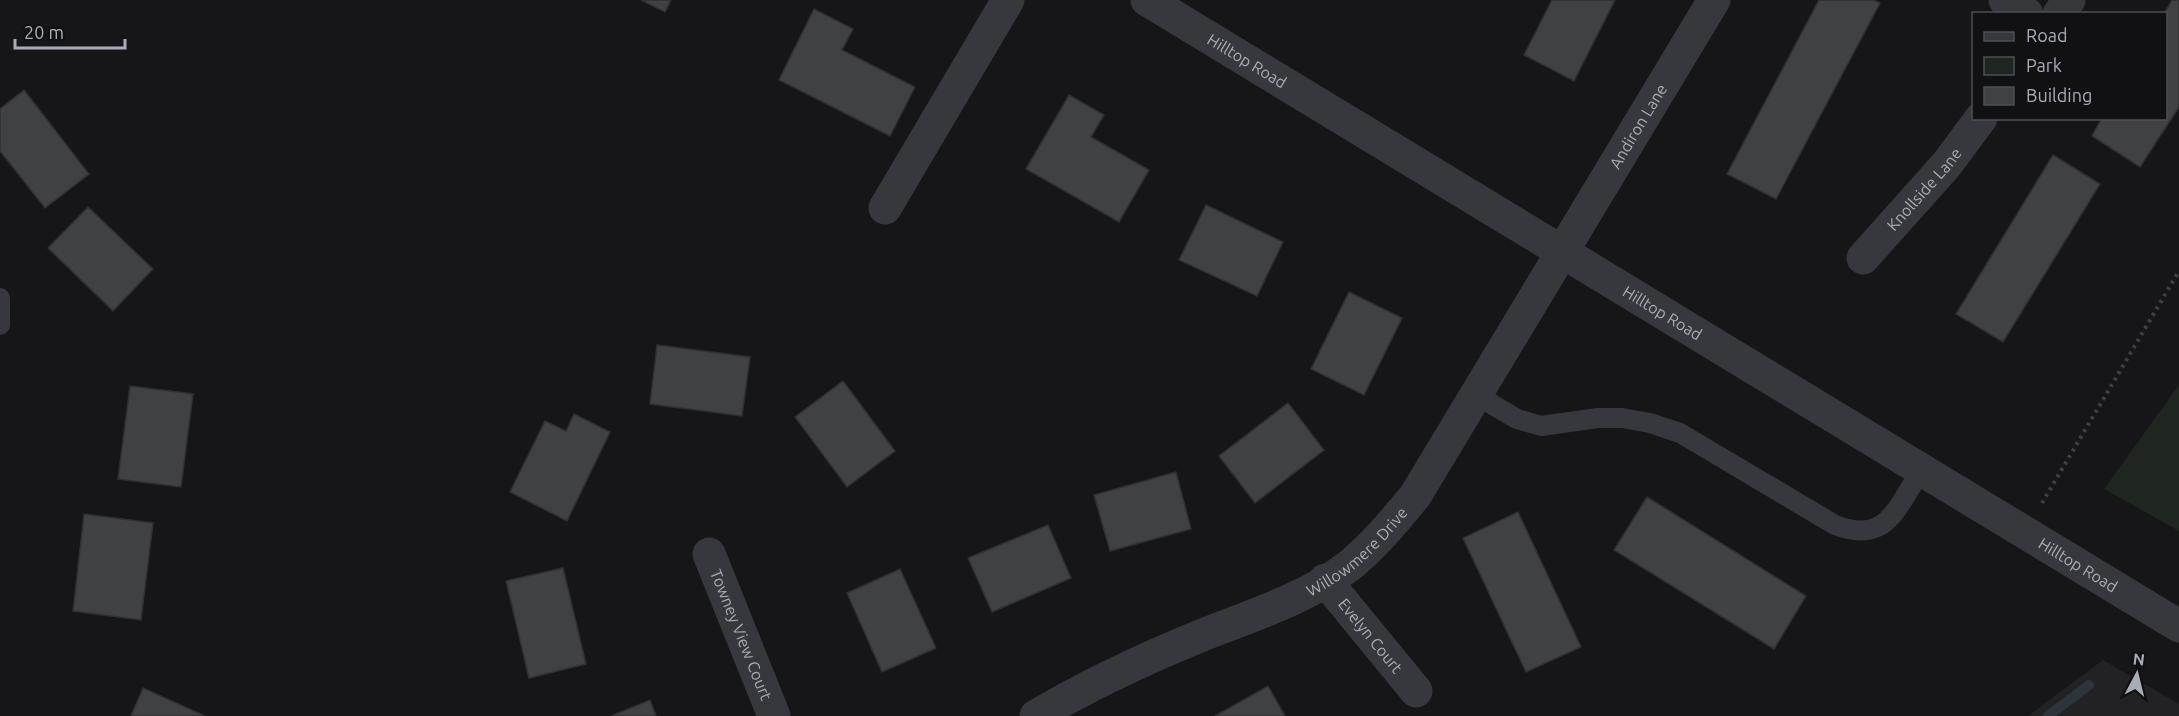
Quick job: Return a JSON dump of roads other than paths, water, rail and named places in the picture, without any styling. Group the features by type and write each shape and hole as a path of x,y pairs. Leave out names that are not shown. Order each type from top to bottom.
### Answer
{"street":[{"path":"885,208 1008,0"},
{"name":"Hilltop Road","path":"1147,0 2179,626"},
{"name":"Andiron Lane","path":"1562,253 1714,0"},
{"path":"2005,0 2024,12"},
{"name":"Knollside Lane","path":"1863,258 1947,164 1980,120"},
{"name":"Willowmere Drive","path":"1036,716 1093,683 1153,655 1294,598 1347,567 1378,541 1415,496 1562,253"},
{"name":"Towney View Court","path":"709,554 774,716"},
{"name":"Evelyn Court","path":"1326,580 1416,691"}],"lane":[{"path":"0,298 0,325"},
{"path":"1476,395 1517,419 1541,426 1598,418 1622,418 1650,423 1680,433 1835,525 1854,532 1873,531 1889,520 1921,471"}],"waterway":[{"path":"2048,716 2089,685"}]}
